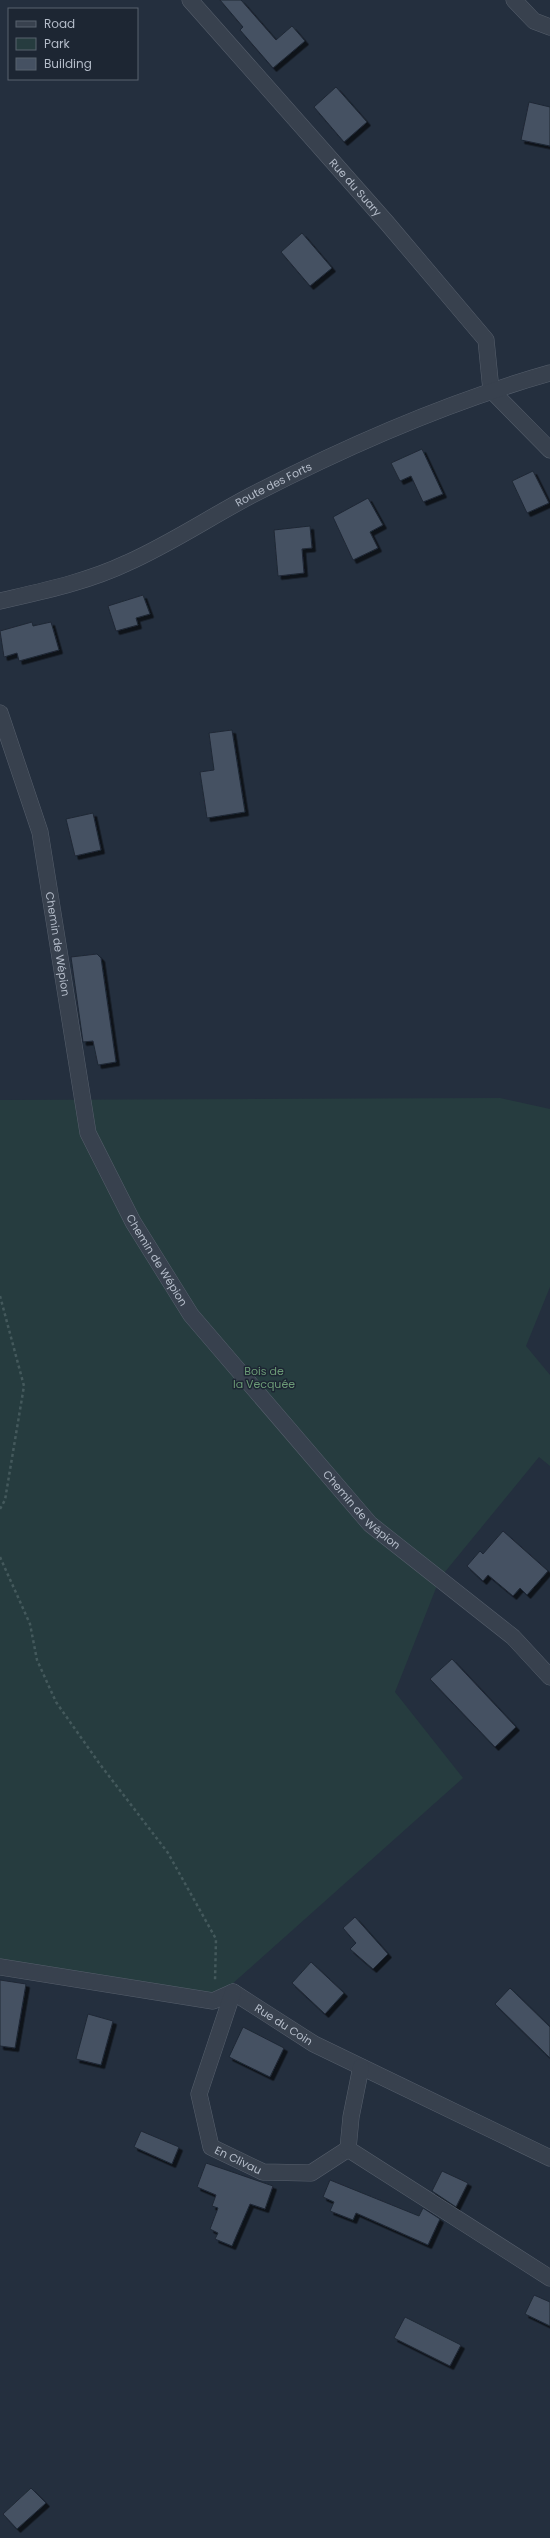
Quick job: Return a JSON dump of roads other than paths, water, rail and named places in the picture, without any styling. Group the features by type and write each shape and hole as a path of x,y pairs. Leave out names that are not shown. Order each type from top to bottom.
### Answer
{"street":[{"name":"Rue du Suary","path":"190,0 387,223 486,340 492,390"},
{"path":"514,0 534,21 550,27"},
{"name":"Route des Forts","path":"0,601 59,588 127,564 252,495 348,448 492,390 550,373"},
{"path":"492,390 550,450"},
{"name":"Chemin de Wépion","path":"0,713 40,832 88,1133 133,1222 191,1315 370,1524 513,1637 550,1677"},
{"path":"0,1967 213,2001 233,1992"},
{"name":"Rue du Coin","path":"233,1992 314,2044 550,2158"},
{"name":"En Clivau","path":"233,1992 199,2094 211,2147 263,2172 303,2173 311,2173 348,2149"},
{"path":"361,2067 351,2118 348,2149 550,2278"}],"park label":[{"name":"Bois de la Vecquée","path":"264,1377"}]}
